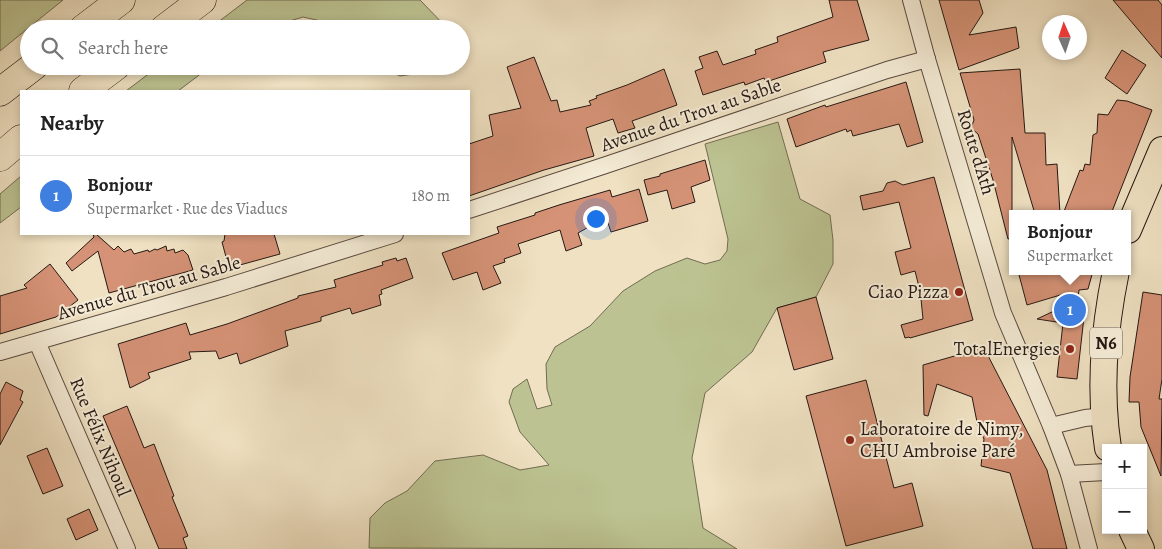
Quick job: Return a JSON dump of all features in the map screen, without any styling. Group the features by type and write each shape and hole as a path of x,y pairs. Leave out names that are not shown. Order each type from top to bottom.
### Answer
{"highway":[{"path":"95,20 121,0"},
{"path":"176,20 202,0"},
{"path":"0,92 22,75"},
{"path":"84,90 104,75"},
{"path":"0,157 20,139"}],"main road":[{"path":"1131,223 1162,150"},
{"name":"N6","path":"1108,444 1104,416 1105,352 1110,301 1115,275"},
{"path":"1134,534 1141,549"}],"street":[{"name":"Route d'Ath","path":"911,0 1003,312 1069,474 1089,549"},
{"name":"Avenue du Trou au Sable","path":"470,210 887,70 927,59"},
{"name":"Avenue du Trou au Sable","path":"0,352 226,287 392,235"},
{"name":"Rue Félix Nihoul","path":"37,342 127,549"},
{"path":"1051,426 1085,418 1104,416"},
{"path":"1069,474 1102,472"}],"green space":[{"path":"0,0 63,0 38,20 20,20 20,35 0,51"},
{"path":"247,0 420,0 439,20 316,20 303,17 293,20 221,20"},
{"path":"147,75 199,75 179,90 127,90"},
{"path":"778,122 800,199 830,215 833,264 816,297 777,308 752,352 705,393 692,458 703,528 737,549 369,548 370,518 385,503 407,491 435,461 483,455 520,470 549,465 520,432 509,402 513,389 527,379 537,409 552,405 547,389 546,364 555,347 590,326 623,291 655,271 687,258 705,264 720,260 727,251 728,239 705,144"},
{"path":"20,177 20,208 0,223 0,194"}],"building":[{"path":"829,0 857,0 869,40 823,52 826,62 766,82 764,78 745,85 744,82 703,95 695,71 703,68 699,57 717,51 723,65 756,54 755,50 778,42 777,37 833,17"},
{"path":"939,0 979,0 983,13 969,35 1016,27 1019,48 959,70"},
{"path":"1113,0 1158,0 1162,5 1162,58"},
{"path":"1122,50 1146,65 1127,94 1105,78"},
{"path":"534,57 551,101 557,100 560,112 591,105 589,101 597,98 596,96 664,69 677,105 632,121 635,128 618,133 613,119 586,128 594,156 544,170 470,196 470,144 493,136 489,115 521,108 507,67"},
{"path":"1020,69 1025,133 1045,133 1046,165 1057,164 1060,210 1034,210 1012,137 1012,210 1009,210 1009,239 978,134 971,128 974,120 960,73"},
{"path":"906,82 923,142 907,147 899,124 853,136 851,130 847,132 846,129 796,147 787,119 825,105 826,107"},
{"path":"1117,100 1127,101 1152,110 1113,210 1065,210 1080,170 1083,171 1085,164 1090,165 1093,135 1097,133 1098,114 1108,115"},
{"path":"705,160 710,180 691,187 695,202 672,209 667,190 648,195 644,180"},
{"path":"934,177 973,320 905,338 901,325 923,319 922,299 915,271 901,275 895,252 911,248 899,202 863,210 860,196 883,191 887,183 895,181 903,185"},
{"path":"639,189 648,221 611,232 606,217 578,233 582,245 566,251 560,230 518,244 521,253 504,259 505,262 493,266 501,283 483,290 477,272 453,280 442,253 499,233 497,227 559,205 610,190 612,197"},
{"path":"93,235 97,235 114,250 118,246 124,252 131,249 134,254 148,250 149,252 157,250 166,246 167,251 174,249 175,253 183,250 188,255 193,270 109,293 98,251 72,271 66,263 94,237"},
{"path":"225,235 274,235 280,254 229,268 222,242"},
{"path":"396,258 397,261 406,258 413,278 381,290 382,294 379,295 381,305 352,314 350,308 321,317 321,321 285,331 288,346 240,364 237,353 219,359 216,351 189,352 191,359 148,373 150,378 130,388 118,344 186,323 190,335 227,324 298,298 298,296 336,287 334,280 383,265 382,262"},
{"path":"50,264 78,300 56,317 0,334 0,296 27,288 24,285"},
{"path":"1019,275 1092,275 1088,289 1079,290 1076,316 1084,317 1077,379 1057,377 1063,323 1037,319 1071,303 1067,293 1027,305"},
{"path":"1143,292 1162,295 1162,379 1159,399 1162,399 1161,476 1141,427 1139,402 1129,402 1130,377"},
{"path":"816,297 833,359 794,370 777,308"},
{"path":"983,346 1047,470 1067,549 1033,549 1010,473 981,466 984,439 976,422 972,397 937,384 928,416 924,415 923,365 958,355 960,357"},
{"name":"Laboratoire de Nimy, CHU Ambroise Paré","path":"866,380 894,488 912,483 923,526 846,546 806,396"},
{"path":"6,382 23,391 20,400 23,402 0,445 0,394"},
{"path":"127,406 144,448 154,444 188,536 183,538 187,549 159,549 103,416"},
{"path":"47,448 63,486 43,494 27,456"},
{"path":"89,509 98,530 76,540 67,519"}],"place":[{"name":"Ciao Pizza","path":"959,292"},
{"name":"Bonjour","path":"1070,310"},
{"name":"TotalEnergies","path":"1070,349"},
{"name":"Laboratoire de Nimy, CHU Ambroise Paré","path":"850,440"}]}
